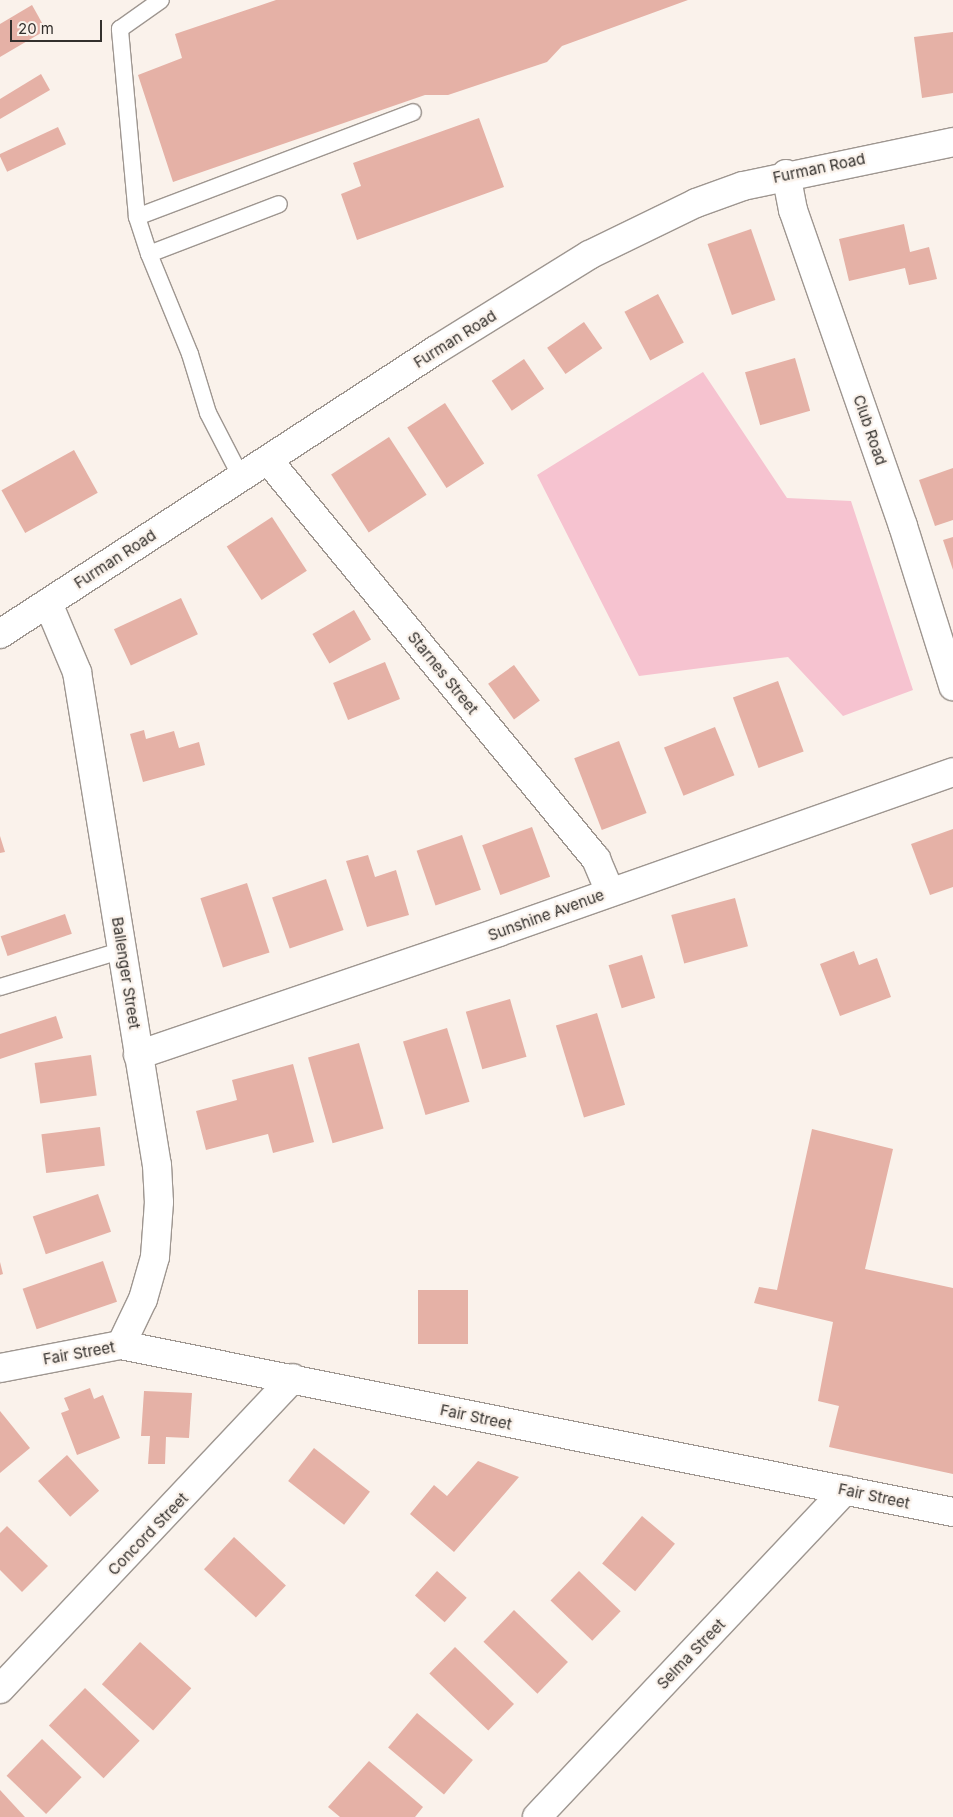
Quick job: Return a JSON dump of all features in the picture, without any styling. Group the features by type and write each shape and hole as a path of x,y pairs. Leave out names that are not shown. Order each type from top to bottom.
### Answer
{"street":[{"name":"Furman Road","path":"0,634 241,477 589,255 696,203 786,174 953,142"},
{"name":"Club Road","path":"786,174 793,210 903,526 953,686"},
{"name":"Starnes Street","path":"268,460 596,859 610,892"},
{"name":"Ballenger Street","path":"48,603 77,672 123,950 138,1055 158,1165 159,1202 150,1276 121,1344"},
{"name":"Sunshine Avenue","path":"138,1055 953,772"},
{"name":"Fair Street","path":"0,1368 121,1344 953,1512"},
{"name":"Concord Street","path":"0,1689 274,1402 293,1378"},
{"name":"Selma Street","path":"537,1817 845,1490"}],"lane":[{"path":"161,0 120,29 138,217 149,254 190,354 208,413 241,477"},
{"path":"138,217 412,112"},
{"path":"149,254 279,204"},
{"path":"0,987 123,950"}],"shaded area":[{"path":"703,372 787,498 851,501 913,690 843,716 788,657 639,676 537,475"}],"building":[{"path":"276,0 688,0 562,46 547,62 448,95 425,95 173,182 138,75 182,58 175,34"},
{"path":"32,5 46,30 0,57 0,24"},
{"path":"953,32 953,93 922,98 914,37"},
{"path":"41,74 50,90 0,119 0,99"},
{"path":"479,118 504,187 357,240 341,194 361,186 353,163"},
{"path":"58,127 66,144 7,172 0,154"},
{"path":"904,224 910,252 929,247 937,279 909,285 905,268 849,281 839,239"},
{"path":"751,229 775,300 732,315 708,244"},
{"path":"658,294 684,343 650,360 624,312"},
{"path":"584,322 602,348 565,374 547,348"},
{"path":"795,358 810,411 760,425 745,372"},
{"path":"524,359 544,389 512,411 492,381"},
{"path":"445,403 484,463 446,488 407,428"},
{"path":"389,437 427,495 369,532 331,475"},
{"path":"74,450 98,493 25,533 1,490"},
{"path":"953,468 953,520 935,526 919,480"},
{"path":"272,517 307,571 262,600 227,546"},
{"path":"953,537 953,570 943,540"},
{"path":"181,598 198,634 131,666 114,629"},
{"path":"354,610 371,639 329,663 312,634"},
{"path":"385,662 400,699 348,720 333,683"},
{"path":"514,665 540,701 514,719 488,684"},
{"path":"778,681 804,751 759,768 733,697"},
{"path":"715,727 734,775 683,796 664,748"},
{"path":"144,730 146,739 174,731 179,748 199,742 205,765 143,782 130,734"},
{"path":"619,741 647,813 602,830 574,758"},
{"path":"532,827 550,877 500,895 482,845"},
{"path":"953,829 953,887 930,895 911,844"},
{"path":"462,835 481,890 435,905 417,851"},
{"path":"0,836 5,852 0,853"},
{"path":"368,855 375,877 396,870 409,915 367,927 346,861"},
{"path":"326,879 344,930 290,949 272,898"},
{"path":"247,883 270,952 223,968 200,898"},
{"path":"735,898 748,946 684,963 671,915"},
{"path":"65,914 72,934 8,956 1,936"},
{"path":"854,951 859,965 877,958 891,997 840,1016 820,964"},
{"path":"642,955 655,998 622,1008 609,965"},
{"path":"510,999 527,1057 482,1069 466,1012"},
{"path":"597,1013 625,1105 584,1117 556,1026"},
{"path":"56,1016 63,1038 0,1059 0,1034"},
{"path":"447,1028 470,1102 426,1115 403,1041"},
{"path":"359,1043 384,1129 333,1143 308,1058"},
{"path":"91,1055 97,1096 40,1104 35,1063"},
{"path":"293,1064 314,1142 273,1153 268,1134 206,1150 196,1111 237,1100 232,1080"},
{"path":"100,1127 105,1166 46,1173 41,1134"},
{"path":"812,1129 893,1149 865,1269 953,1288 953,1474 829,1447 839,1406 818,1401 833,1322 754,1303 759,1287 777,1290"},
{"path":"98,1194 111,1232 46,1254 33,1216"},
{"path":"103,1261 117,1302 37,1329 23,1289"},
{"path":"0,1262 3,1274 0,1275"},
{"path":"418,1290 468,1290 468,1344 418,1344"},
{"path":"90,1388 94,1399 103,1395 120,1438 77,1455 61,1413 69,1410 64,1398"},
{"path":"144,1391 192,1393 189,1438 166,1437 165,1464 148,1464 150,1436 141,1436"},
{"path":"0,1411 30,1448 0,1473"},
{"path":"314,1448 370,1492 344,1525 288,1481"},
{"path":"67,1455 99,1491 70,1517 38,1481"},
{"path":"478,1461 519,1477 454,1552 410,1514 434,1485 447,1496"},
{"path":"642,1516 675,1544 635,1591 602,1563"},
{"path":"7,1526 48,1566 22,1592 0,1570 0,1533"},
{"path":"234,1537 286,1585 256,1618 204,1569"},
{"path":"437,1571 467,1598 445,1622 415,1596"},
{"path":"579,1571 621,1611 592,1641 551,1600"},
{"path":"514,1610 568,1662 537,1694 483,1642"},
{"path":"140,1642 191,1688 153,1731 102,1684"},
{"path":"455,1647 514,1704 488,1731 429,1674"},
{"path":"85,1688 140,1741 104,1778 49,1725"},
{"path":"417,1713 473,1760 444,1794 388,1747"},
{"path":"42,1739 82,1777 46,1814 7,1776"},
{"path":"369,1761 423,1807 415,1817 340,1817 328,1807"},
{"path":"0,1790 25,1817 0,1817"}]}
